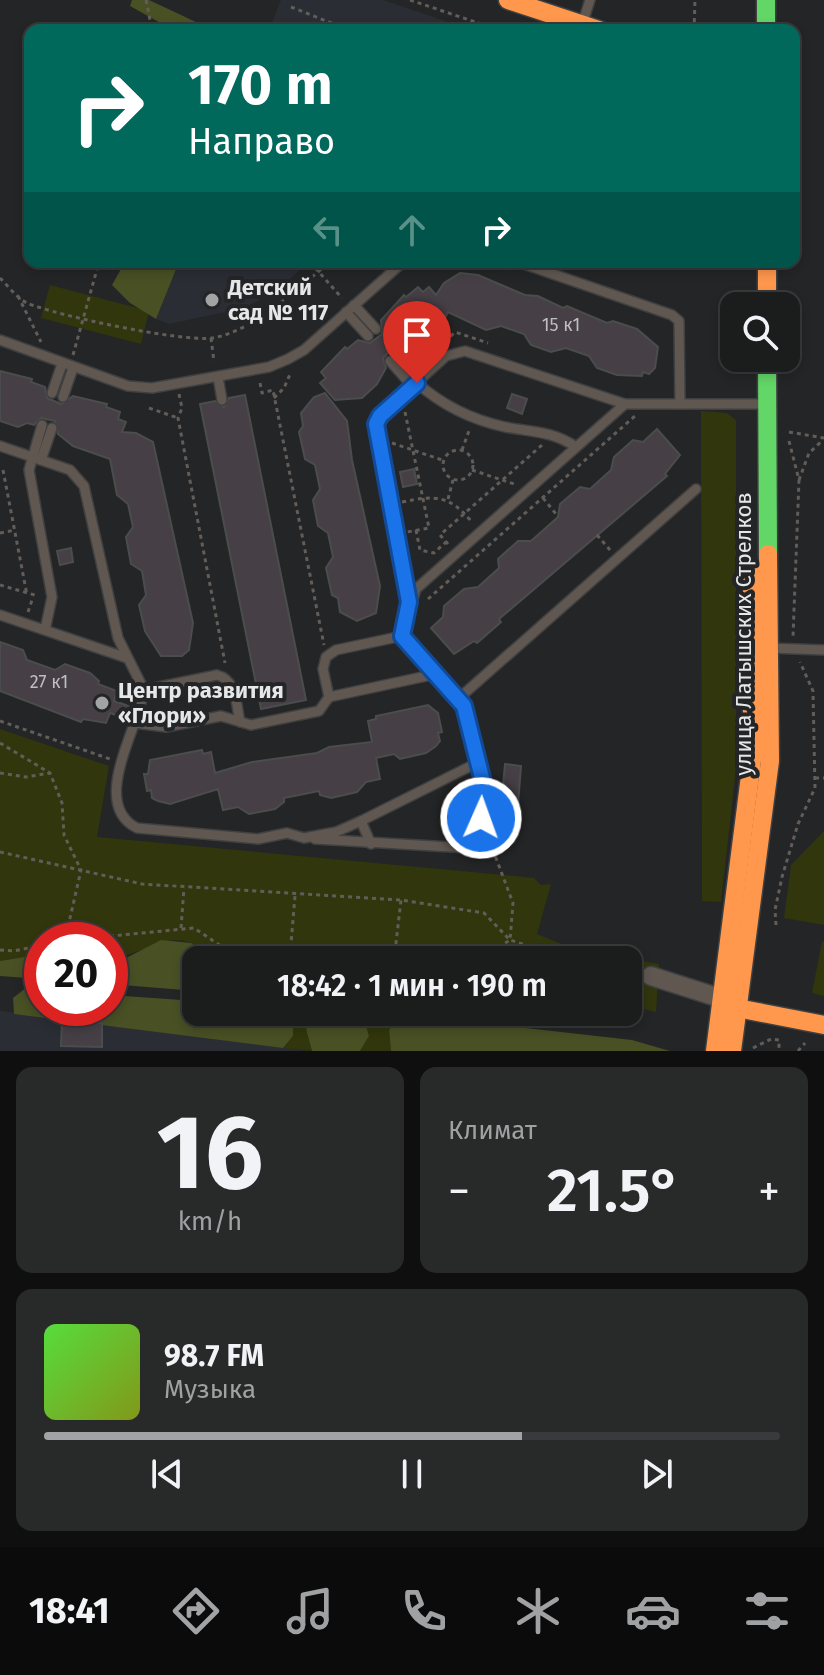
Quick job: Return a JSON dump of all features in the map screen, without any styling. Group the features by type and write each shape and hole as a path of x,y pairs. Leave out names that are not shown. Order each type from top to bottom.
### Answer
{"street":[{"path":"508,0 579,24"},
{"path":"752,0 752,24"},
{"path":"766,0 766,24"},
{"path":"752,268 752,292"},
{"path":"767,268 767,292"},
{"name":"улица Латышских Стрелков","path":"715,1051 733,1000 770,761 760,404 754,372"},
{"name":"улица Латышских Стрелков","path":"732,1051 733,1000 752,760 760,404 765,372"},
{"path":"651,976 824,1025"},
{"path":"733,1000 824,1011"}],"lane":[{"path":"590,0 593,24"},
{"path":"0,340 128,386 152,388 217,377 288,359 346,312 349,303 395,268"},
{"path":"527,268 672,315 679,321 680,404"},
{"path":"346,312 372,333 349,303"},
{"path":"409,602 377,438 380,416 446,356 465,351 625,404 760,404"},
{"path":"398,353 417,383"},
{"path":"390,361 450,408 504,426 553,435 576,447"},
{"path":"52,393 68,366"},
{"path":"63,397 68,366"},
{"path":"217,377 222,400"},
{"path":"402,636 409,602 416,589 625,404"},
{"path":"45,630 51,613 51,593 31,489 36,458 47,426"},
{"path":"0,446 70,470 84,486 107,599 127,658 141,678 144,690 115,783 126,822 137,828 258,839 287,833 304,838 371,844 468,848"},
{"path":"458,699 696,489"},
{"path":"0,615 127,658"},
{"path":"329,697 323,669 326,657 336,650 402,636"},
{"path":"402,636 458,699 467,714 484,786 481,818"},
{"path":"769,648 824,650"},
{"path":"135,723 166,727 221,716 251,725 319,711 329,697 436,674"},
{"path":"144,690 212,676 227,677 233,685 240,722"},
{"path":"304,838 336,832 477,763"},
{"path":"361,821 371,844"}],"path":[{"path":"146,0 151,24"},
{"path":"410,0 481,24"},
{"path":"694,24 695,0"},
{"path":"291,7 334,24"},
{"path":"60,352 73,356 97,268"},
{"path":"315,268 349,303"},
{"path":"0,278 24,302 115,326 211,338 231,332 270,310 322,268"},
{"path":"18,296 34,333 46,348 34,343"},
{"path":"434,351 455,332 498,347"},
{"path":"171,396 217,377 211,338"},
{"path":"274,398 284,388 292,367 281,371"},
{"path":"259,377 262,393 273,390 326,657"},
{"path":"179,394 182,408 178,418 227,663 210,666 212,676"},
{"path":"402,397 429,528"},
{"path":"419,610 632,419 644,404"},
{"path":"149,408 178,418"},
{"path":"462,450 474,416"},
{"path":"786,421 799,480"},
{"path":"786,432 824,439"},
{"path":"440,535 553,435"},
{"path":"377,438 443,460"},
{"path":"776,925 775,910 782,877 798,824 815,788 813,691 794,649 792,598 799,480 809,453 824,439"},
{"path":"462,450 473,462 472,470 461,480 453,480 447,476 443,460 447,454 462,450"},
{"path":"3,470 27,595"},
{"path":"472,470 529,489"},
{"path":"448,499 453,480"},
{"path":"390,504 423,497 448,499 481,531"},
{"path":"543,498 556,514"},
{"path":"396,534 429,528 456,553"},
{"path":"0,533 15,530"},
{"path":"416,530 420,550 434,553 446,542"},
{"path":"597,535 601,540"},
{"path":"0,585 27,595 51,593"},
{"path":"0,721 121,763"},
{"path":"0,743 50,773 62,803 64,835 81,870 71,922"},
{"path":"0,773 26,777 50,773"},
{"path":"815,778 824,778"},
{"path":"481,818 513,903 510,940"},
{"path":"0,852 142,884 401,900 484,913 510,940 529,946"},
{"path":"181,928 184,887"},
{"path":"291,946 295,894"},
{"path":"397,946 401,900"},
{"path":"128,937 194,928 221,946"},
{"path":"500,946 510,940"},
{"path":"0,950 24,947"},
{"path":"751,1051 771,1039 779,1040 779,1051"},
{"path":"798,1051 805,1043"}],"shaded area":[{"path":"281,0 383,0 454,24 271,24"},
{"name":"Детский сад № 117","path":"177,268 302,268 275,292 244,308 169,324 156,319"},
{"path":"0,1011 24,1014 24,1026 125,1026 307,1051 0,1051"}],"green space":[{"path":"132,0 149,0 200,24 162,24 130,6"},
{"path":"122,268 177,268 156,319 130,303 112,285"},
{"path":"50,285 149,311 141,344 41,318"},
{"path":"701,411 727,413 736,420 736,769 721,902 702,901"},
{"path":"0,729 109,766 97,837 534,878 541,885 551,884 537,934 567,946 198,946 169,941 128,955 128,922 24,922 24,957 0,961"},
{"path":"824,831 824,925 784,918 791,865"},
{"path":"161,940 196,946 182,946 182,990 128,985 128,957"},
{"path":"824,942 824,996 812,993"},
{"path":"24,957 24,978 0,976 0,961"},
{"path":"642,961 659,964 656,1012 642,1008"},
{"path":"24,989 24,1015 14,1014 13,998"},
{"path":"128,996 182,1000 182,1026 293,1026 293,1036 283,1048 109,1026 128,1026"},
{"path":"293,1026 308,1026 312,1051 283,1048 293,1036"},
{"path":"308,1026 366,1026 369,1036 360,1051 312,1051"},
{"path":"366,1026 392,1026 389,1030 391,1051 360,1051 369,1036"},
{"path":"392,1026 508,1026 632,1040 670,1051 391,1051 389,1030"}],"building":[{"path":"460,273 478,275 607,323 613,321 637,329 658,347 655,368 649,374 643,372 642,376 617,375 597,368 589,356 566,348 551,352 531,345 524,334 501,326 486,330 448,312 439,330 423,344 412,345 406,351 400,346 393,348 383,358 386,368 377,384 362,398 335,400 320,383 326,378 321,372 345,347 347,349 358,340 370,343 382,334 381,320 404,295 406,297 418,287 423,292 429,287 436,295 444,283"},
{"path":"0,371 32,379 31,382 45,387 47,398 61,404 73,396 107,404 106,407 120,412 118,419 126,422 122,432 136,433 153,442 193,623 189,650 182,656 161,656 145,631 139,605 146,595 142,571 131,564 126,537 133,527 128,504 117,495 110,459 73,446 58,434 55,421 41,418 34,425 27,423 18,427 0,421"},
{"path":"325,393 347,421 352,460 380,586 376,613 357,621 340,612 338,598 332,595 326,568 333,557 328,533 318,526 313,500 320,489 315,465 305,459 299,432 303,426 301,413 314,397"},
{"path":"512,394 527,399 522,414 507,408"},
{"path":"245,395 306,700 261,709 200,404 215,401 224,407 229,398"},
{"path":"657,429 680,455 665,474 667,476 499,619 501,622 477,643 474,641 454,654 431,628 443,617 444,606 464,589 478,587 499,568 498,559 518,541 531,541 558,517 560,504 580,487 590,489 611,470 614,457 633,440 643,442"},
{"path":"414,469 417,484 403,487 400,472"},
{"path":"71,548 73,562 60,565 57,551"},
{"path":"0,642 23,650 27,660 55,670 65,664 90,673 99,681 98,684 117,691 114,701 132,707 128,719 110,713 106,723 83,719 81,722 0,691"},
{"path":"428,705 438,713 442,732 438,733 440,741 436,746 426,753 400,759 394,754 376,758 380,779 366,782 357,792 331,798 320,795 319,791 284,798 284,802 275,809 249,814 238,807 223,810 218,789 170,804 152,798 151,790 147,791 144,774 148,774 150,760 202,750 203,754 211,752 215,773 252,762 317,753 329,747 372,742 368,721 376,719 376,716"},
{"path":"505,764 521,766 517,818 500,817"},
{"path":"62,1026 102,1026 102,1047 61,1046"}],"traffic: fast":[{"path":"766,0 766,24"},
{"path":"767,372 768,554"}],"traffic: slow":[{"path":"508,0 581,24"},
{"path":"767,268 767,292"},
{"path":"732,1051 770,761 768,554"},
{"path":"715,1051 752,760 752,568"},
{"path":"725,1000 737,1008 824,1025"}],"place":[{"name":"Детский сад № 117","path":"212,300"},
{"name":"Центр развития «Глори»","path":"102,703"}],"route":[{"path":"417,383 380,416 376,424 409,602 402,636 464,706 484,786 481,818"}]}
